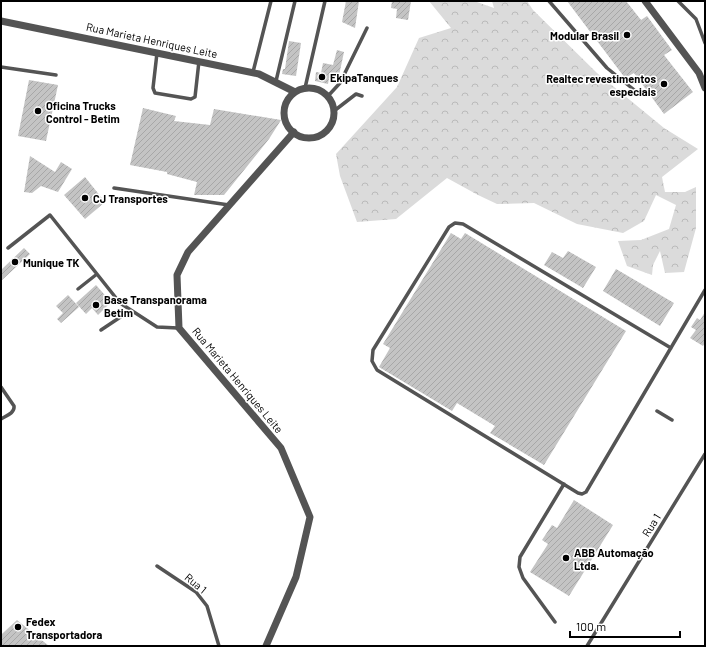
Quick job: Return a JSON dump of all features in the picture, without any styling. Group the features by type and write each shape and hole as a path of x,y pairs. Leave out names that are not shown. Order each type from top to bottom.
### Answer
{"street":[{"path":"645,1 699,73 705,88"},
{"name":"Rua Marieta Henriques Leite","path":"1,21 253,72 276,81 295,92"},
{"path":"305,88 315,88 328,96 334,111 333,121 330,126 323,133 308,138 294,132 285,120 284,109 288,99 295,92 305,88"},
{"name":"Rua Marieta Henriques Leite","path":"266,646 296,577 310,517 281,448 180,328 177,275 188,252 294,132"}],"lane":[{"path":"253,72 271,1"},
{"path":"276,81 295,1"},
{"path":"305,88 325,1"},
{"path":"550,1 607,68 638,93"},
{"path":"678,1 696,19 705,43"},
{"path":"328,96 340,83 367,28"},
{"path":"157,53 153,88 155,93 191,99 195,97 199,61"},
{"path":"1,67 56,75"},
{"path":"334,111 356,94 362,96"},
{"path":"114,188 229,204"},
{"path":"8,248 50,216 120,303 157,327 180,328"},
{"path":"671,348 463,224 455,223 448,227 373,350 372,361 377,370 578,493 582,494 586,492 671,348 705,290"},
{"path":"78,289 97,274"},
{"path":"102,330 131,310"},
{"path":"1,387 14,409 13,412 1,419"},
{"path":"656,411 672,420"},
{"name":"Rua 1","path":"587,646 705,454"},
{"path":"555,622 523,578 519,567 520,557 564,484"},
{"name":"Rua 1","path":"157,566 196,592 207,606 219,646"}],"green space":[{"path":"429,1 474,1 494,8 492,1 527,1 533,10 597,73 664,128 698,149 662,177 665,192 685,192 696,187 696,228 684,272 665,273 660,251 653,265 652,275 627,266 618,241 641,240 669,229 676,205 656,195 644,221 623,233 577,224 534,203 497,204 447,178 396,219 357,222 340,176 336,154 397,87 419,38 451,28"}],"building":[{"path":"346,1 359,1 355,28 342,22"},
{"path":"392,1 411,1 408,20 396,18 397,9 391,8"},
{"name":"Modular Brasil","path":"567,1 626,1 641,20 647,16 672,50 664,55 693,92 664,114 634,73 625,78"},
{"path":"289,41 301,43 296,76 282,74 283,69 285,69"},
{"path":"337,50 344,52 338,80 329,78 328,84 315,81 316,72 321,73 323,63 333,65"},
{"name":"Oficina Trucks Control - Betim","path":"29,80 58,85 46,141 18,136"},
{"path":"143,108 176,116 174,121 210,125 214,109 281,120 269,139 224,195 194,195 197,182 167,174 167,172 130,165"},
{"path":"30,156 55,172 61,162 72,169 58,192 41,186 32,193 24,192"},
{"name":"CJ Transportes","path":"85,177 105,202 85,219 64,195"},
{"path":"451,233 461,239 465,233 626,331 544,465 490,433 495,426 457,403 452,411 379,367 390,348 383,344"},
{"name":"Munique TK","path":"24,248 30,254 1,281 1,270"},
{"path":"568,251 596,267 583,288 544,265 552,252 563,258"},
{"path":"616,269 674,303 660,326 603,291"},
{"name":"Base Transpanorama Betim","path":"96,285 111,302 98,315 92,308 86,314 76,303"},
{"path":"68,295 79,307 61,323 57,319 63,313 56,306"},
{"path":"705,312 705,343 703,346 690,338 696,330 691,327 697,318 700,320"},
{"name":"ABB Automação Ltda.","path":"574,500 613,525 569,596 530,572 548,544 542,540 552,525 557,528"},
{"name":"Fedex Transportadora","path":"17,620 49,646 1,646 1,635"}],"place":[{"name":"Modular Brasil","path":"627,35"},
{"name":"EkipaTanques","path":"322,77"},
{"name":"Realtec revestimentos especiais","path":"664,84"},
{"name":"Oficina Trucks Control - Betim","path":"38,111"},
{"name":"CJ Transportes","path":"85,198"},
{"name":"Munique TK","path":"15,262"},
{"name":"Base Transpanorama Betim","path":"96,305"},
{"name":"ABB Automação Ltda.","path":"566,558"},
{"name":"Fedex Transportadora","path":"18,627"}]}
